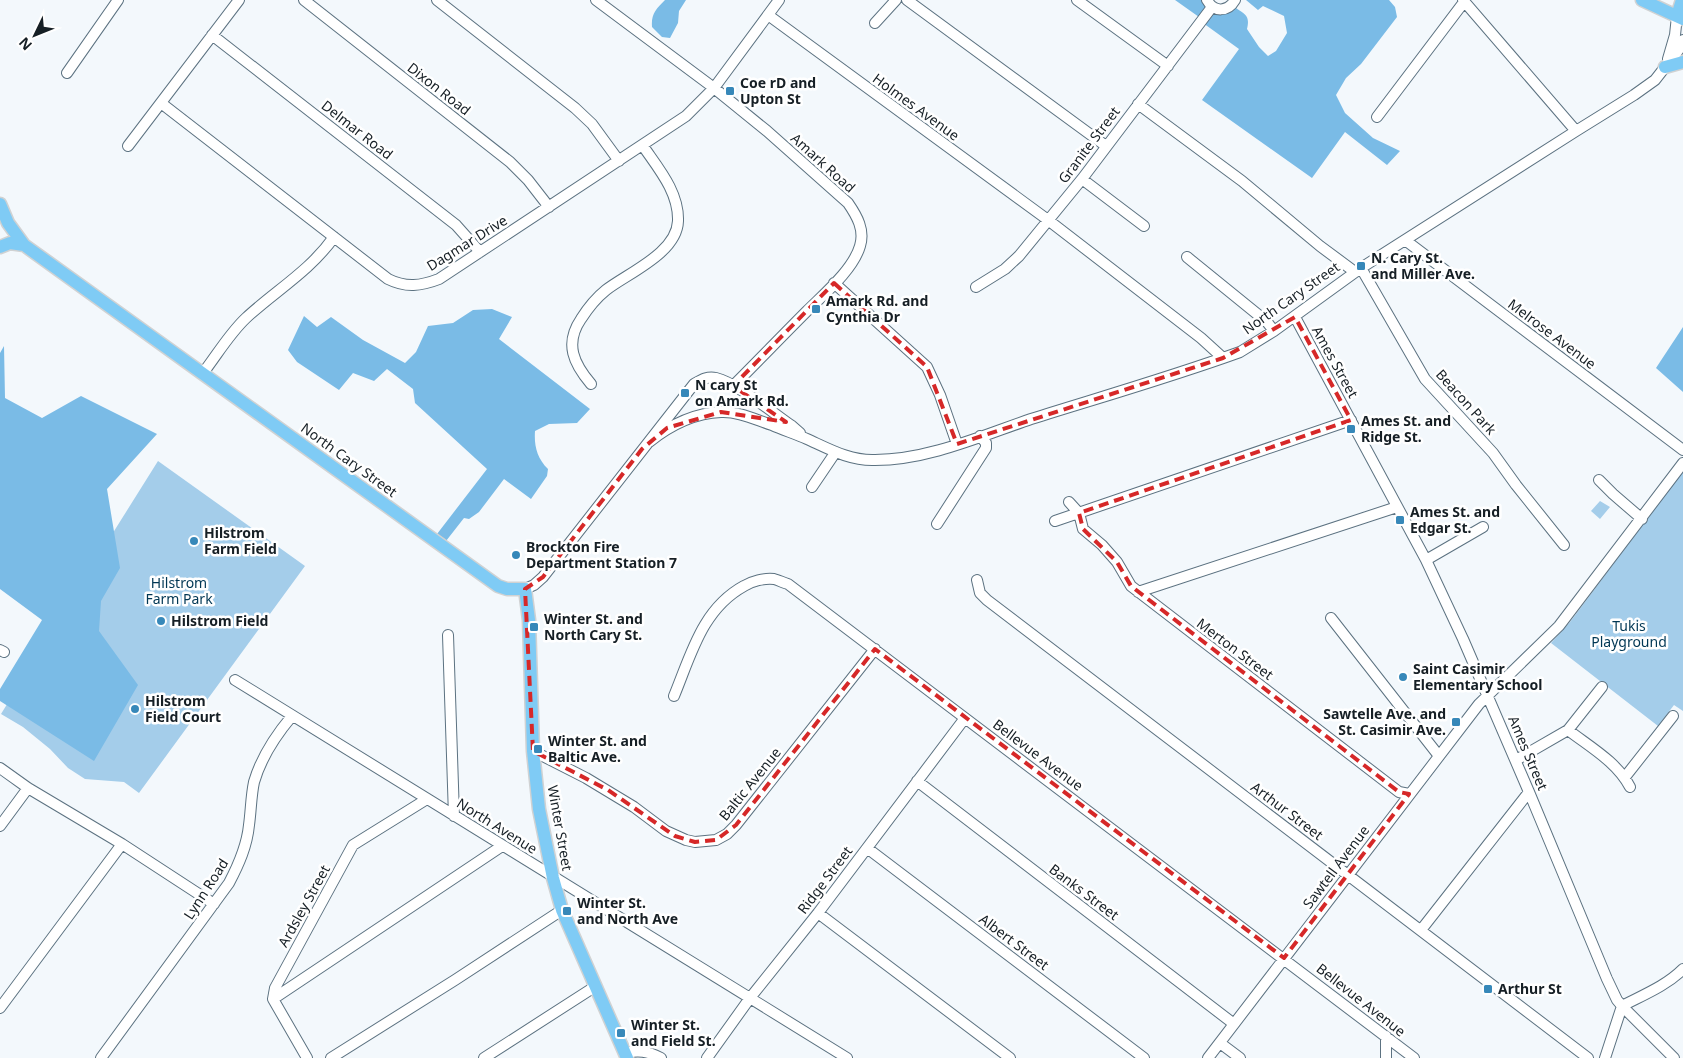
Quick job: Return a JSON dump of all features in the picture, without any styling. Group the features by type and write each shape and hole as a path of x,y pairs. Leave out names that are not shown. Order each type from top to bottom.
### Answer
{"main road":[{"path":"1642,0 1680,18"},
{"name":"North Cary Street","path":"1680,18 1682,0"},
{"path":"1665,67 1683,62"},
{"name":"North Cary Street","path":"0,204 8,223 24,245 498,586 507,589 525,589"},
{"path":"0,247 10,243 24,245"},
{"name":"Winter Street","path":"525,589 529,620 533,751 539,809 553,878 562,910 626,1055"}],"street":[{"path":"67,73 118,0"},
{"path":"128,146 240,0"},
{"path":"437,0 575,108 592,124 619,161"},
{"name":"Amark Road","path":"596,0 714,88 767,131 848,203 858,218 861,231 860,245 852,262 834,283 733,386"},
{"name":"Dagmar Drive","path":"161,103 388,279 397,283 417,285 439,279 686,116 714,88 779,0"},
{"path":"875,23 896,0"},
{"path":"907,0 1106,146"},
{"path":"1077,0 1168,66"},
{"name":"Granite Street","path":"976,287 989,280 1019,256 1082,179 1168,66 1210,4 1220,10 1227,8 1235,0"},
{"name":"Dixon Road","path":"308,1 510,162 528,180 549,207"},
{"path":"1377,117 1463,1 1576,131"},
{"name":"Holmes Avenue","path":"768,15 1048,220 1223,358"},
{"name":"North Cary Street","path":"1665,67 1680,18"},
{"name":"Delmar Road","path":"212,35 456,225 480,252"},
{"name":"North Cary Street","path":"649,442 667,428 680,422 721,412 745,416 804,438 835,453 853,458 873,461 906,459 1240,352 1274,331 1358,270 1634,95 1655,80 1680,48 1683,40"},
{"path":"1138,104 1242,181 1320,246 1358,270"},
{"path":"591,384 574,361 572,347 574,334 579,323 605,290 656,257 671,241 677,229 678,209 674,196 643,146"},
{"path":"1082,179 1144,226"},
{"path":"204,374 235,330 259,307 310,266 334,237"},
{"name":"Melrose Avenue","path":"1405,240 1683,450"},
{"path":"1187,257 1267,322 1274,331"},
{"name":"Beacon Park","path":"1358,270 1425,379 1493,453 1564,545"},
{"path":"834,283 927,367 940,395 956,444"},
{"name":"Ames Street","path":"1294,317 1426,560 1489,696 1607,979 1622,1006 1674,1058"},
{"name":"North Cary Street","path":"525,589 534,585 543,577 694,384 704,378 715,378 733,386 792,426 804,438"},
{"path":"1055,521 1351,420"},
{"path":"937,524 986,448 986,443 980,436"},
{"path":"812,487 835,453"},
{"name":"Sawtell Avenue","path":"1208,1058 1408,794 1479,704 1560,626 1683,463"},
{"path":"1600,480 1613,494 1642,518"},
{"name":"Merton Street","path":"1069,502 1079,513 1084,530 1102,545 1117,562 1131,586 1399,792 1408,794"},
{"path":"1138,592 1396,507"},
{"path":"1426,560 1483,527"},
{"name":"Bellevue Avenue","path":"674,696 703,627 714,609 730,594 749,583 773,579 788,584 1414,1058"},
{"name":"Arthur Street","path":"977,580 982,596 1588,1058"},
{"path":"1331,618 1439,756"},
{"path":"448,635 454,816"},
{"name":"Baltic Avenue","path":"533,751 608,790 675,836 695,842 716,840 727,834 736,825 874,649"},
{"name":"North Avenue","path":"235,680 847,1058"},
{"path":"1516,760 1568,730 1602,688"},
{"name":"Lynn Road","path":"101,1058 229,882 244,851 254,784 260,766 272,744 292,716"},
{"path":"1625,777 1673,716"},
{"name":"Ridge Street","path":"707,1058 750,998 818,913 965,718"},
{"path":"1568,730 1617,768 1625,777 1630,787"},
{"path":"0,768 28,788 122,844 214,904"},
{"name":"Banks Street","path":"917,782 1234,1024"},
{"path":"0,826 28,788"},
{"path":"1421,930 1529,792"},
{"name":"Ardsley Street","path":"274,999 275,988 353,845 427,799"},
{"path":"0,1008 122,844"},
{"path":"307,1058 274,999 502,846"},
{"name":"Albert Street","path":"867,848 1144,1058"},
{"path":"331,1058 562,910"},
{"path":"818,913 1010,1058"},
{"path":"1605,1058 1622,1006 1675,977 1683,969"},
{"path":"484,1058 596,986"},
{"path":"1386,1036 1386,1058"},
{"path":"1220,1043 1240,1058"},
{"path":"626,1055 638,1050 647,1051 661,1058"}],"highlighted area":[{"path":"834,283 927,367 957,444 1223,358 1295,317 1351,420 1079,513 1083,529 1117,562 1131,586 1399,792 1409,794 1284,958 875,649 736,825 716,840 695,842 675,836 608,790 533,751 525,589 543,577 642,449 667,428 721,412 786,422 733,386"}],"green space":[{"name":"Hilstrom Farm Park","path":"158,461 305,566 139,793 124,782 85,779 68,768 50,749 23,727 1,714"},
{"name":"Tukis Playground","path":"1683,471 1683,711 1674,705 1658,726 1551,643 1570,622"},
{"path":"1600,501 1610,507 1600,519 1591,511"}],"shaded area":[{"path":"665,0 686,0 679,11 678,23 670,38 662,37 652,27 652,19 655,12"},
{"path":"1175,0 1205,0 1207,5 1199,17"},
{"path":"1246,0 1389,0 1395,7 1397,17 1361,64 1346,78 1336,95 1345,113 1373,138 1400,151 1387,165 1345,132 1312,178 1202,100 1239,49 1203,23 1212,13 1236,8 1242,12 1247,18 1247,29 1259,47 1268,56 1276,51 1287,33 1284,16 1263,6 1258,10"},
{"path":"492,309 512,317 499,339 590,409 577,423 549,424 535,431 537,451 541,461 548,469 547,476 531,499 504,479 479,512 469,519 464,518 446,541 437,534 487,469 415,403 413,389 387,369 374,381 353,373 339,390 297,362 288,350 304,316 317,327 331,317 363,340 405,363 416,352 428,326 453,323 473,310"},
{"path":"1683,327 1683,392 1656,368"},
{"path":"4,346 5,398 42,418 81,396 157,434 107,489 120,568 101,601 99,631 138,685 94,761 0,701 0,689 42,620 0,589 0,353"}],"place":[{"name":"Coe rD and Upton St","path":"730,91"},
{"name":"N. Cary St. and Miller Ave.","path":"1361,266"},
{"name":"Amark Rd. and Cynthia Dr","path":"816,309"},
{"name":"N cary St on Amark Rd.","path":"685,393"},
{"name":"Ames St. and Ridge St.","path":"1351,429"},
{"name":"Ames St. and Edgar St.","path":"1400,520"},
{"name":"Hilstrom Farm Field","path":"194,541"},
{"name":"Brockton Fire Department Station 7","path":"516,555"},
{"name":"Hilstrom Field","path":"161,621"},
{"name":"Winter St. and North Cary St.","path":"534,627"},
{"name":"Saint Casimir Elementary School","path":"1403,677"},
{"name":"Hilstrom Field Court","path":"135,709"},
{"name":"Sawtelle Ave. and St. Casimir Ave.","path":"1456,722"},
{"name":"Winter St. and Baltic Ave.","path":"538,749"},
{"name":"Winter St. and North Ave","path":"567,911"},
{"name":"Arthur St","path":"1488,989"},
{"name":"Winter St. and Field St.","path":"621,1033"}]}
